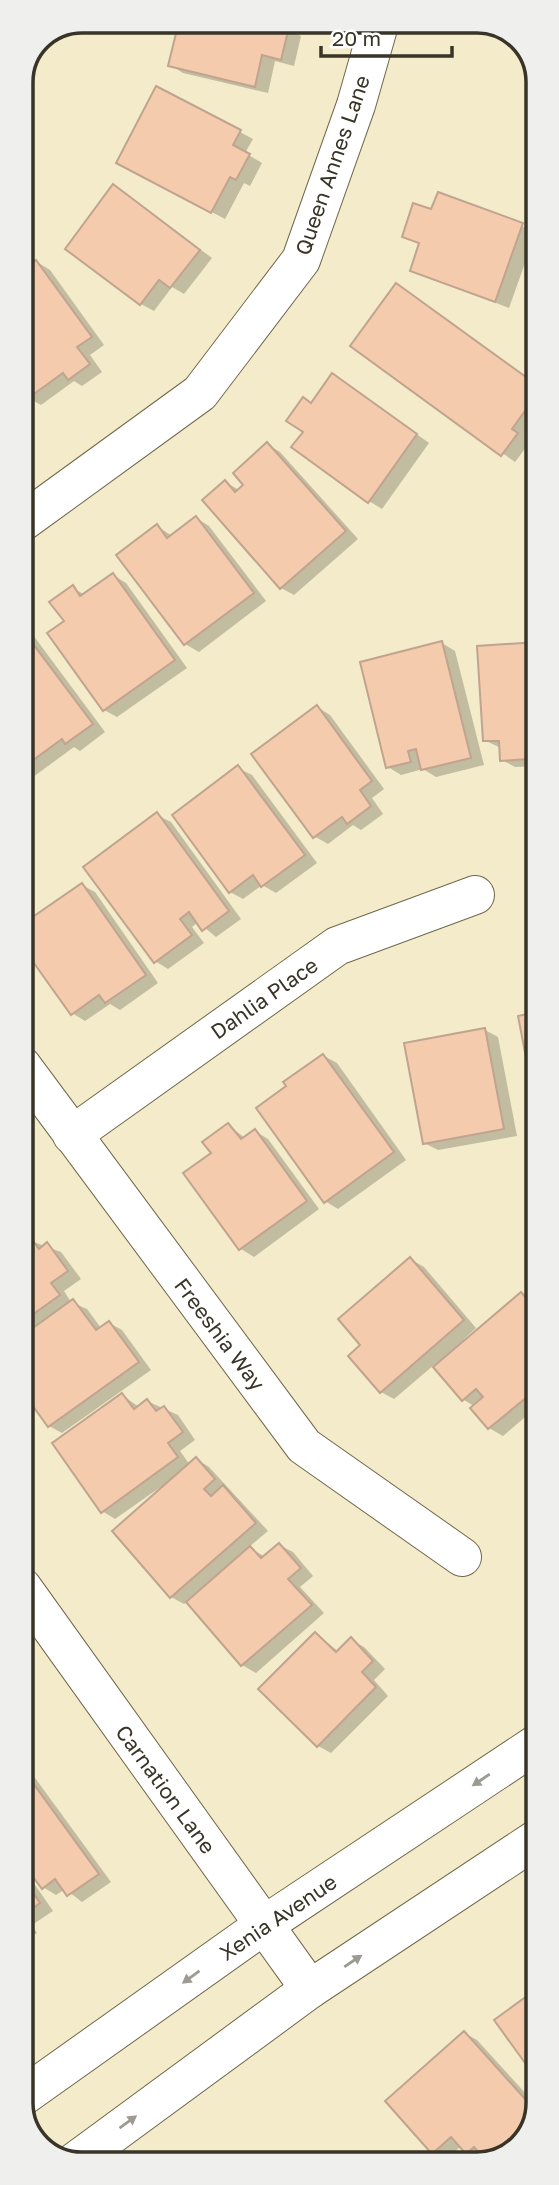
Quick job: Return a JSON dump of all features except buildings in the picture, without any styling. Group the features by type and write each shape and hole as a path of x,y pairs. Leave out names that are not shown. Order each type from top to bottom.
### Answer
{"street":[{"name":"Queen Annes Lane","path":"33,514 200,393 301,260 356,105 377,33"},
{"name":"Dahlia Place","path":"72,1135 337,946 475,895"},
{"name":"Freeshia Way","path":"33,1081 304,1446 462,1557"},
{"name":"Carnation Lane","path":"33,1602 310,1989"},
{"name":"Xenia Avenue","path":"33,2089 264,1925 526,1751"},
{"path":"88,2152 310,1989 526,1846"}]}
